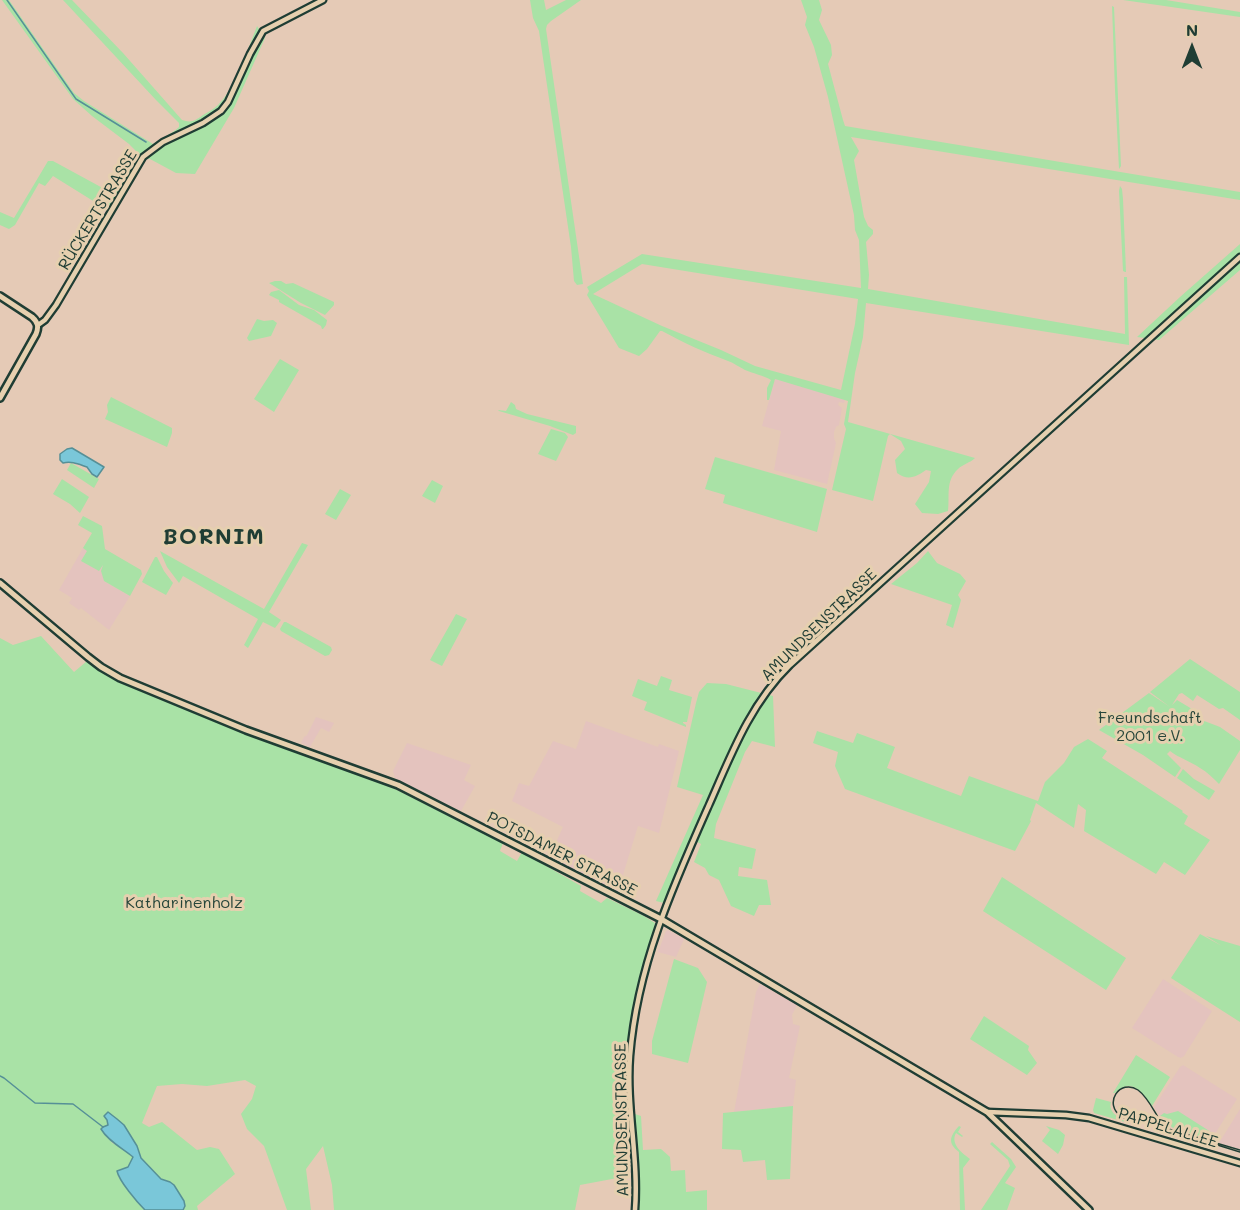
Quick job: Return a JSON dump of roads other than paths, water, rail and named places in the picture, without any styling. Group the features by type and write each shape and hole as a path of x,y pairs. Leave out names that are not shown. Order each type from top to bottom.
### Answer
{"main road":[{"path":"0,296 32,317 38,325"},
{"name":"RÜCKERTSTRASSE","path":"0,398 37,332 38,325"},
{"name":"POTSDAMER STRASSE","path":"0,583 88,657 120,678 242,728 398,785 661,919 987,1112 1089,1210"}],"street":[{"name":"RÜCKERTSTRASSE","path":"38,325 45,320 56,305 143,157 163,142 203,123 221,111 228,102 263,31 324,0"},
{"name":"AMUNDSENSTRASSE","path":"635,1210 636,1177 630,1076 639,995 661,919 675,881 741,734 763,695 780,675 1240,257"},
{"name":"PAPPELALLEE","path":"987,1112 1089,1118 1240,1163"}],"water":[{"path":"72,448 104,467 97,477 87,467 63,463 60,460 60,454"},
{"path":"108,1112 124,1125 137,1146 141,1158 161,1179 174,1185 184,1201 183,1210 145,1210 129,1191 117,1171 128,1167 133,1157 111,1141 101,1129 108,1125 104,1116"}],"waterway":[{"path":"7,0 76,99 146,142"},
{"path":"0,1076 35,1103 73,1104 103,1127"}],"tram line":[{"path":"1240,1150 1165,1128 1122,1117 1116,1112 1114,1106 1116,1094 1125,1087 1138,1090 1149,1102 1163,1125 1169,1130 1240,1152"}],"district":[{"name":"BORNIM","path":"214,537"}],"park label":[{"name":"Freundschaft 2001 e.V.","path":"1150,727"},
{"name":"Katharinenholz","path":"184,903"}]}
